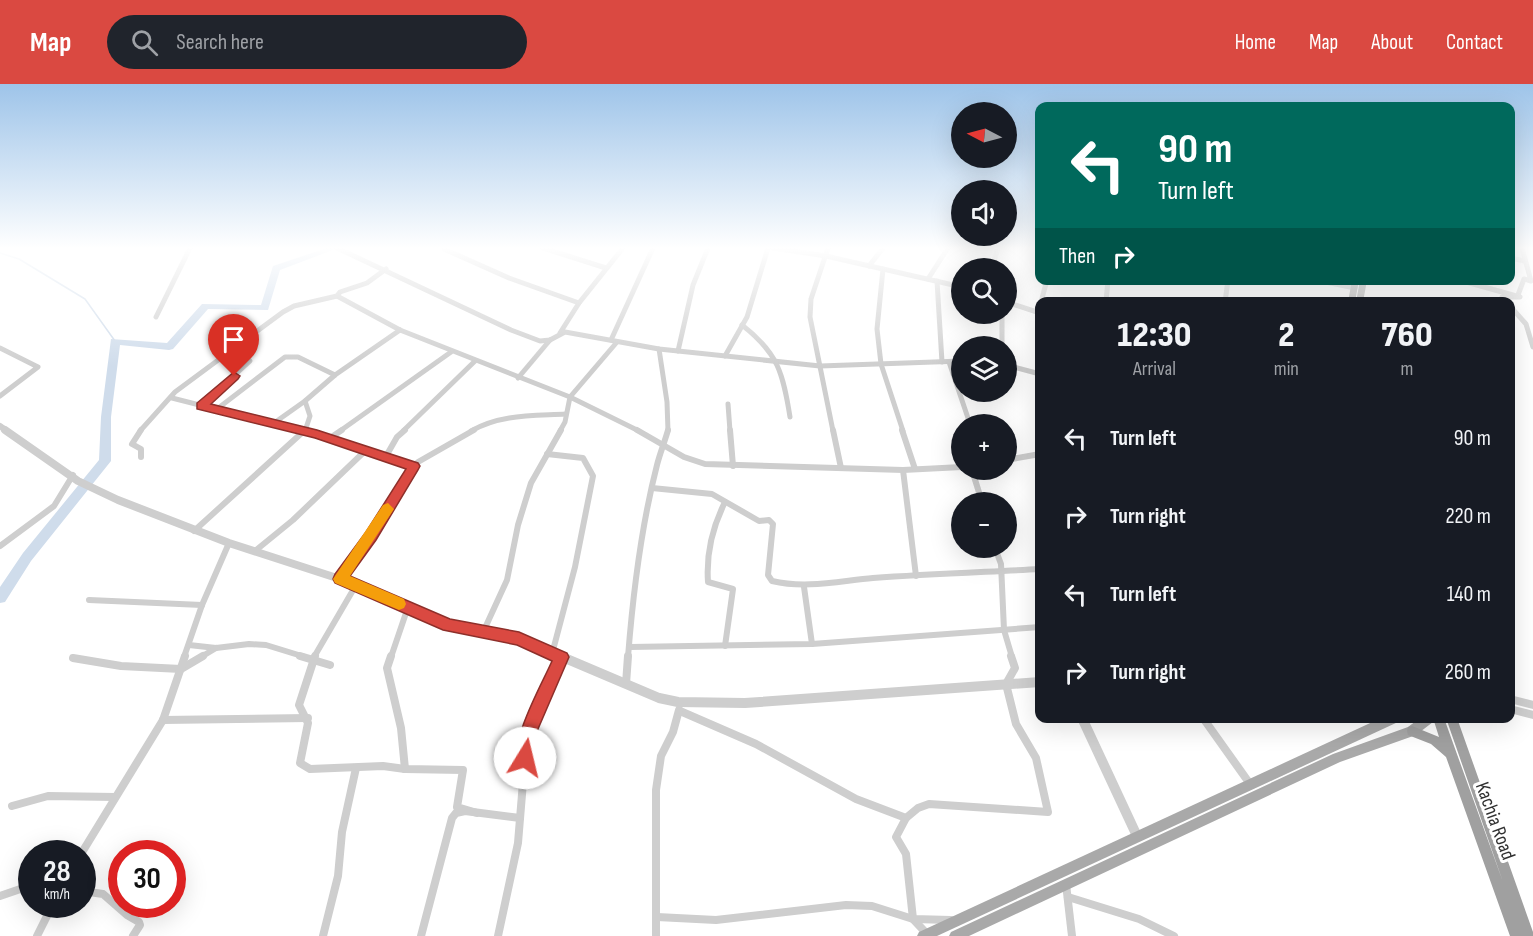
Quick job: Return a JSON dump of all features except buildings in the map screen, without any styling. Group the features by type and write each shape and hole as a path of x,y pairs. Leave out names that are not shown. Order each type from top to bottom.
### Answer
{"highway":[{"name":"Kachia Road","path":"1439,723 1516,936"},
{"name":"Kachia Road","path":"1452,723 1528,936"},
{"path":"1412,730 1435,740 1450,755"},
{"path":"1443,735 1449,733 1456,736"}],"main road":[{"path":"925,935 1383,723"},
{"path":"955,936 1337,758 1412,730 1422,723"}],"street":[{"path":"156,317 170,288"},
{"path":"141,457 141,449 132,442 175,392 271,319 294,306 337,296 340,292 353,288"},
{"path":"424,288 511,330 540,341 550,340"},
{"path":"536,288 579,303"},
{"path":"518,378 550,340 560,333 591,288"},
{"path":"636,288 614,341 570,398 565,422 531,483 518,525 507,580 485,628 519,638 679,707 756,744 856,799 906,818"},
{"path":"678,351 694,288"},
{"path":"725,356 747,317 756,288"},
{"path":"815,288 811,299 810,317 815,354 820,366 841,468"},
{"path":"881,288 877,329 881,364 915,469"},
{"path":"937,288 942,362"},
{"path":"1490,288 1518,295"},
{"path":"1515,297 1520,297 1518,295 1521,288"},
{"path":"337,296 400,330 570,398 634,428 664,447 705,464 903,470 951,467"},
{"path":"1017,305 1035,311"},
{"path":"1515,312 1526,324 1533,347"},
{"path":"742,325 768,347 778,363 783,373 790,417"},
{"path":"274,423 305,402 335,375 400,330"},
{"path":"560,333 659,349 778,363 820,366 949,362 967,414"},
{"path":"0,348 38,368 0,396"},
{"path":"626,684 631,620 652,488 668,431 667,402 659,349"},
{"path":"330,438 451,352"},
{"path":"0,358 8,353"},
{"path":"217,409 285,357 291,355 335,375"},
{"path":"385,458 397,437 475,361"},
{"path":"201,406 250,362"},
{"path":"1017,368 1035,373"},
{"path":"171,398 305,431 414,466"},
{"path":"195,531 305,431 310,416 305,402"},
{"path":"728,404 733,466"},
{"path":"340,579 371,536 414,466 444,446 488,422 508,417 566,414"},
{"path":"0,426 26,446 73,475 78,481 118,500 195,531 340,579 465,630 519,638"},
{"path":"255,551 292,520 365,451"},
{"path":"498,936 518,843 530,729 557,656 593,476 583,459 547,454"},
{"path":"1017,459 1035,456"},
{"path":"903,470 916,576"},
{"path":"0,546 54,506 73,475"},
{"path":"652,488 712,494 759,520 769,520 773,524 768,575 771,581 804,586 870,578 1035,569"},
{"path":"725,502 713,530 706,565 708,582 733,589 725,646"},
{"path":"89,840 164,720 202,605 229,543"},
{"path":"925,935 913,919 906,854 896,837 906,818 918,808 930,804 1004,809 1013,807 1028,812 1048,812 1036,758 1016,724 1006,684 1015,668 1004,630 1001,564 999,558"},
{"path":"308,718 300,711 299,705 313,659 356,585"},
{"path":"804,586 812,644"},
{"path":"89,600 202,605"},
{"path":"405,769 401,728 387,668 408,607"},
{"path":"630,647 812,644 1035,627"},
{"path":"73,658 121,666 181,669 216,648 249,644 266,645 330,665"},
{"path":"189,645 216,648"},
{"path":"679,707 1035,682"},
{"path":"1515,700 1533,705"},
{"path":"656,936 656,790 661,756 679,707"},
{"path":"1515,710 1533,715"},
{"path":"164,720 308,718"},
{"path":"308,718 300,763 304,767 383,766 405,769 463,770 457,807 477,813"},
{"path":"1084,723 1137,836"},
{"path":"1207,723 1250,784"},
{"path":"323,936 338,876 342,832 356,768"},
{"path":"12,806 48,796 115,797"},
{"path":"421,936 452,818 456,813 465,811 520,818"},
{"path":"1066,884 1072,936"},
{"path":"0,896 18,890"},
{"path":"96,893 103,894 127,915 139,922 140,925 133,936"},
{"path":"1068,897 1139,919 1174,936"},
{"path":"657,917 716,920 846,905 872,906 913,919 956,921"},
{"path":"37,936 45,918"}],"waterway":[{"path":"66,288 85,299 115,341"},
{"path":"0,598 27,557 105,461 106,417 115,341 169,347 205,306 265,308 271,288"}],"slow traffic":[{"path":"388,509 340,579 399,604"}],"route":[{"path":"234,376 201,406 283,424 414,466 371,536 340,579 448,625 465,630 519,638 561,657 530,729 525,758"}]}
